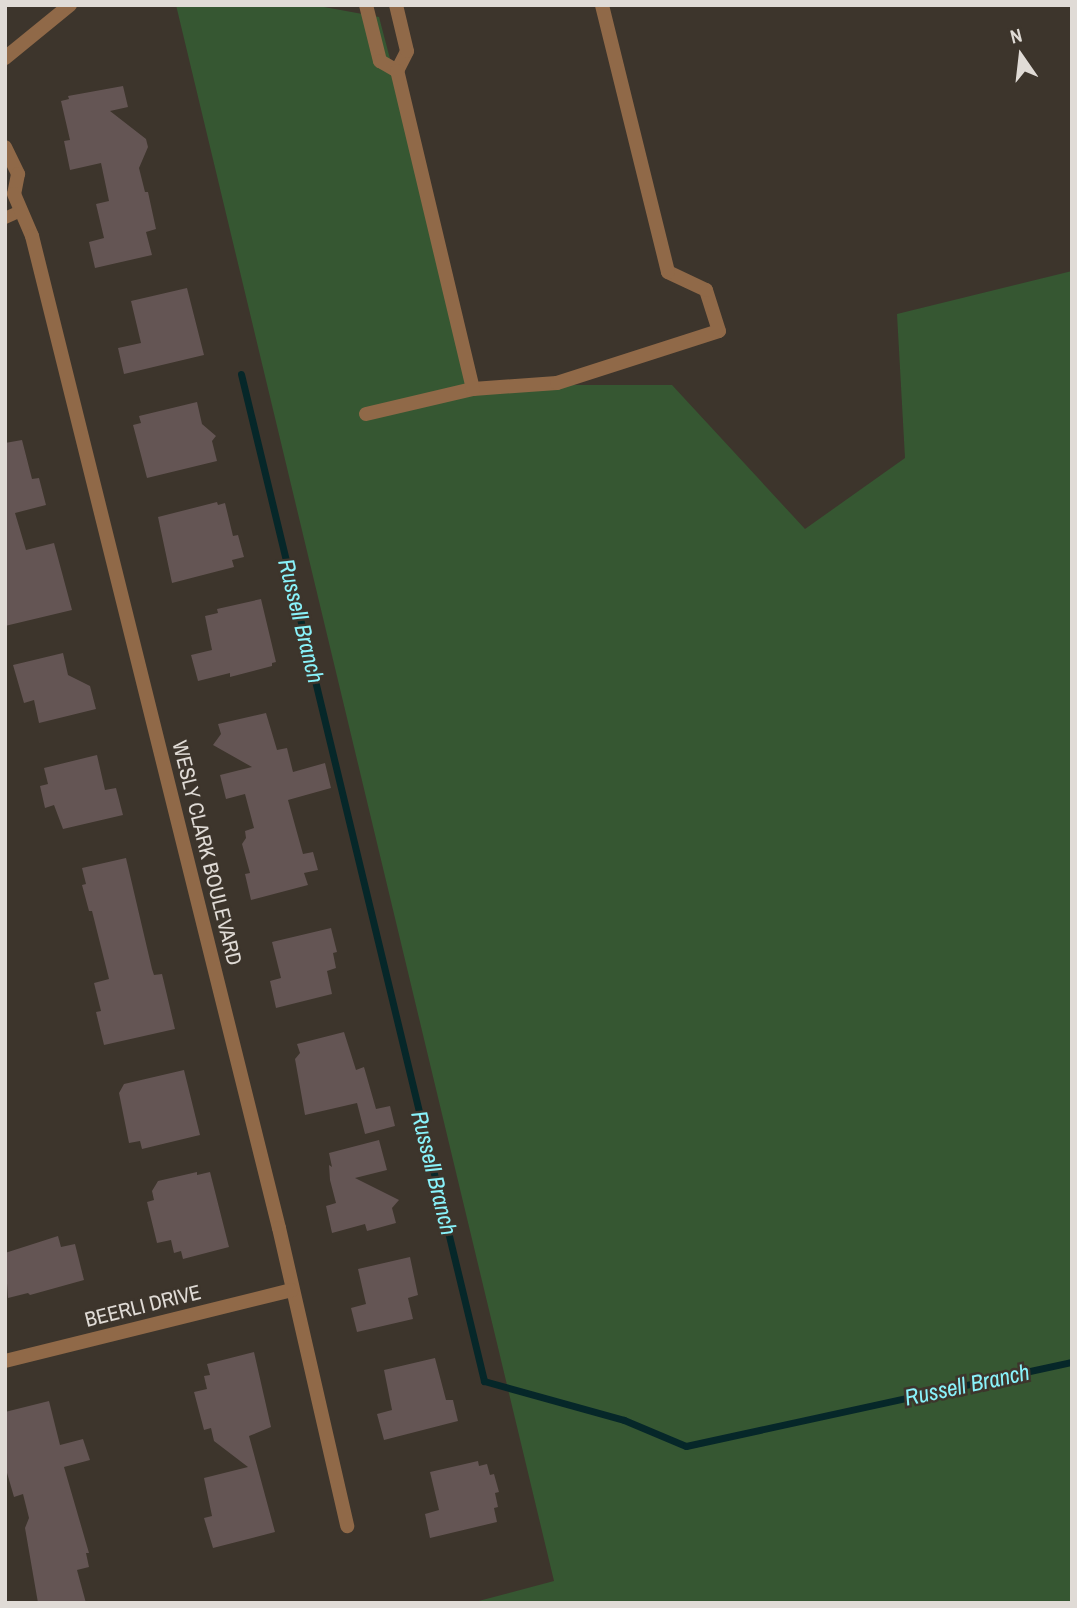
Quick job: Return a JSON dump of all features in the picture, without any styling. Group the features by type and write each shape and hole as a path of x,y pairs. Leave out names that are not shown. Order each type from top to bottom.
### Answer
{"street":[{"path":"5,58 69,5"},
{"path":"366,5 380,61 397,71"},
{"path":"396,5 407,51 397,71 473,389"},
{"path":"366,414 473,389 557,383 719,331 706,290 668,272 602,5"},
{"name":"WESLY CLARK BOULEVARD","path":"5,147 18,174 10,193 32,236 279,1228 347,1526"},
{"name":"BEERLI DRIVE","path":"5,1361 291,1290"}],"lane":[{"path":"5,218 21,211"}],"green space":[{"path":"176,5 313,5 379,17 476,385 672,385 805,529 905,458 897,314 1072,271 1072,1603 471,1603 554,1581"}],"building":[{"path":"123,86 128,107 110,111 146,139 148,147 139,168 145,192 148,192 156,229 146,232 152,255 95,268 89,242 104,238 96,204 109,201 101,163 70,170 64,141 70,140 61,101 69,99 68,96"},
{"path":"187,288 204,355 124,374 118,348 141,343 131,301"},
{"path":"197,402 202,424 216,436 212,441 217,461 147,478 133,425 141,423 139,416"},
{"path":"22,440 32,479 39,478 46,505 15,513 26,550 54,543 72,610 5,626 5,443"},
{"path":"217,502 218,505 225,503 233,536 238,535 244,557 232,560 234,567 172,583 158,517"},
{"path":"261,599 276,662 272,663 272,666 230,677 230,673 198,681 191,655 212,650 205,616 218,613 217,609"},
{"path":"63,653 68,675 90,686 96,709 39,723 34,700 24,703 13,665"},
{"path":"266,713 277,750 287,748 293,772 325,763 331,788 288,800 303,854 313,852 318,870 304,873 308,885 251,900 245,874 250,873 242,844 246,838 245,831 254,828 245,794 226,799 220,775 252,767 213,745 221,734 218,724"},
{"path":"97,755 105,790 116,788 123,815 63,829 54,805 45,808 40,786 48,784 44,768"},
{"path":"126,858 152,969 154,975 162,974 175,1029 104,1045 96,1012 101,1011 94,983 109,979 92,911 89,911 82,885 86,884 82,868"},
{"path":"331,928 337,952 333,953 336,968 327,971 332,994 276,1008 270,981 281,978 272,942"},
{"path":"344,1032 356,1070 364,1067 376,1109 390,1106 395,1126 365,1134 357,1103 305,1115 295,1059 300,1053 297,1044"},
{"path":"184,1070 200,1135 142,1149 140,1141 129,1143 119,1093 124,1084"},
{"path":"379,1140 387,1170 355,1178 399,1200 392,1208 396,1223 367,1231 365,1224 332,1233 326,1206 336,1203 330,1180 329,1165 332,1167 329,1153"},
{"path":"197,1172 197,1175 210,1172 229,1247 183,1259 181,1251 174,1253 171,1240 157,1243 147,1202 154,1200 152,1191 158,1181"},
{"path":"58,1236 61,1247 75,1244 84,1280 30,1295 28,1293 8,1298 5,1253"},
{"path":"410,1257 418,1295 408,1298 413,1319 357,1332 351,1308 366,1304 358,1269"},
{"path":"254,1352 271,1427 249,1436 275,1532 213,1548 204,1518 212,1516 204,1478 248,1467 214,1441 211,1428 204,1430 194,1392 207,1389 204,1376 210,1375 207,1364"},
{"path":"435,1358 446,1400 453,1400 458,1421 384,1440 377,1414 392,1410 384,1370"},
{"path":"49,1401 60,1445 83,1439 90,1460 64,1467 89,1553 86,1553 89,1567 77,1570 86,1603 38,1603 25,1528 29,1518 23,1494 14,1497 5,1466 5,1412"},
{"path":"478,1461 479,1466 487,1464 490,1475 494,1474 499,1492 495,1493 498,1507 494,1508 497,1522 430,1538 425,1514 439,1510 430,1472"}],"waterway":[{"name":"Russell Branch","path":"241,374 484,1381 624,1420 686,1446 1072,1362"}]}
